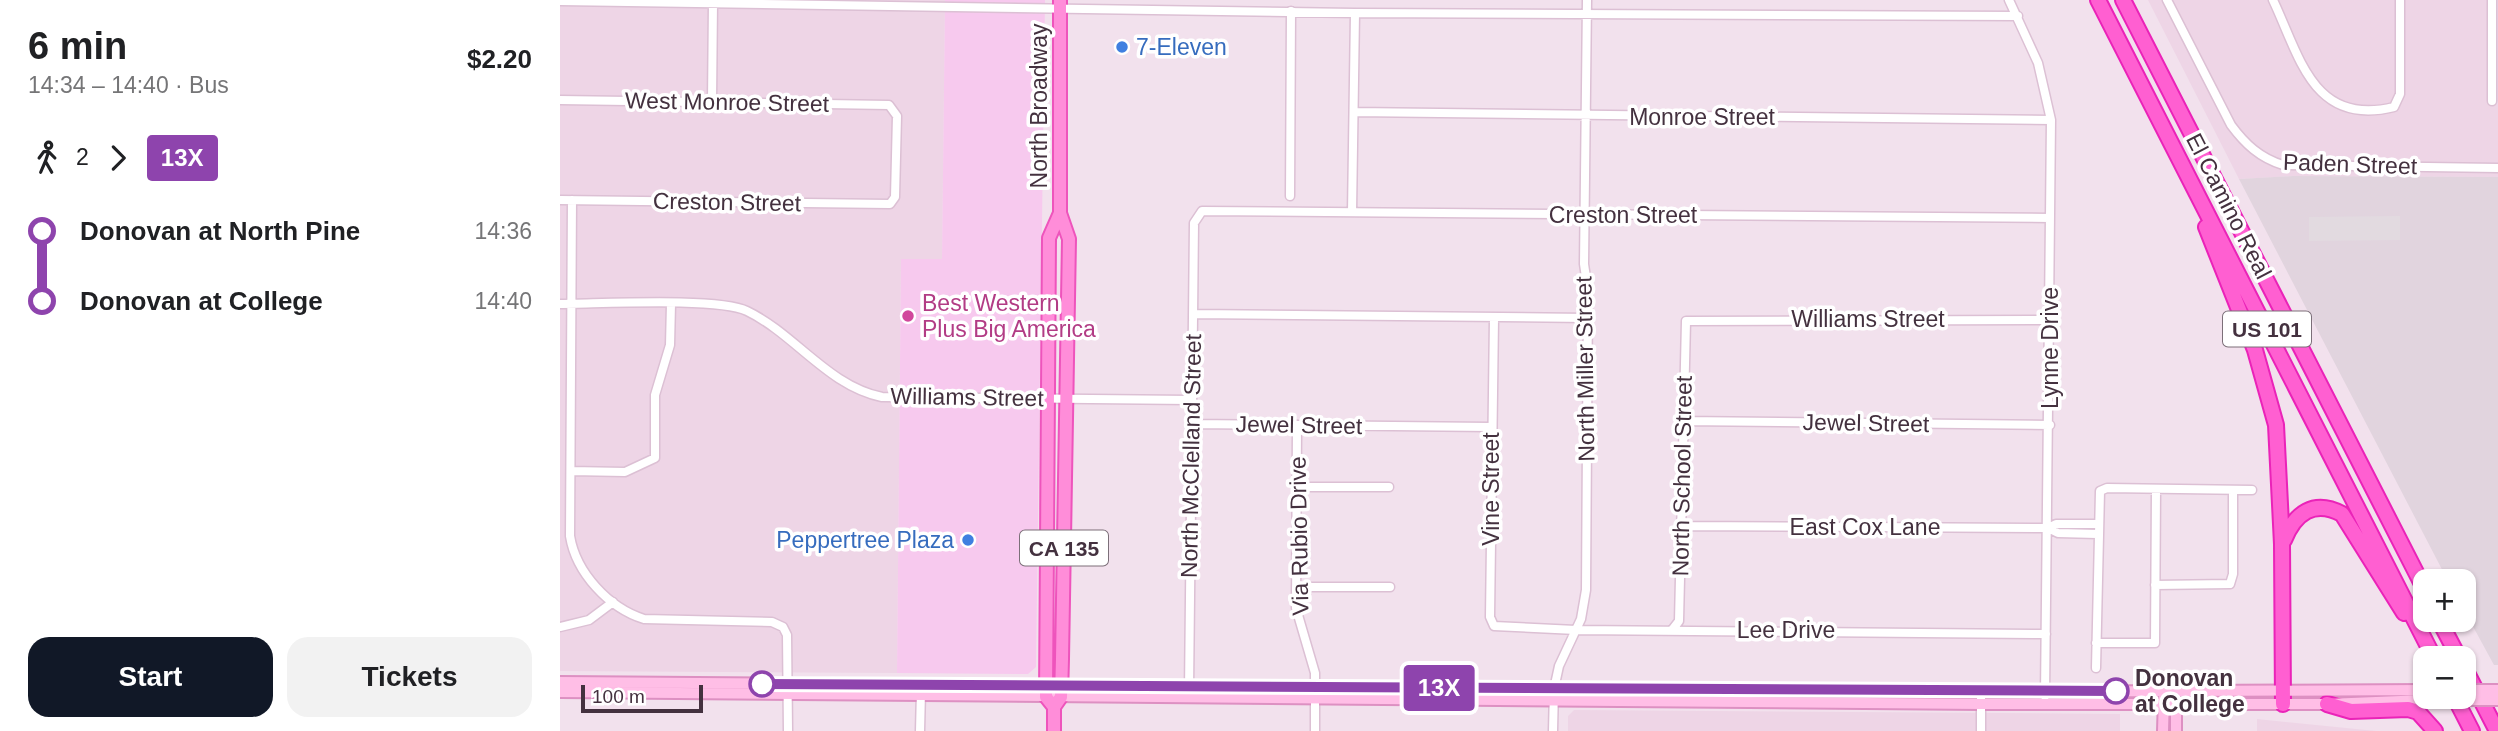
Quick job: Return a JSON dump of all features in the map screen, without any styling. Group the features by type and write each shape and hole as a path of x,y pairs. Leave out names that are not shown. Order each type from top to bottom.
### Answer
{"highway":[{"name":"El Camino Real","path":"2098,0 2427,646"},
{"name":"El Camino Real","path":"2123,0 2414,569"},
{"path":"2197,195 2208,237 2268,387 2280,455 2283,697"},
{"path":"2282,544 2290,525 2308,509 2330,508 2342,514 2388,592 2424,640"},
{"path":"2476,690 2497,731"},
{"path":"2327,705 2351,711 2408,709 2418,712 2435,731"},
{"path":"2461,709 2472,731"}],"main road":[{"name":"North Broadway","path":"1054,694 1066,399 1069,239 1060,213 1060,3"},
{"name":"North Broadway","path":"1054,731 1049,238 1060,213"},
{"path":"560,682 788,689"},
{"path":"560,692 788,689 1054,694 1189,692 1553,695 1981,704 2177,691 2283,697 2327,705 2413,694"},
{"path":"2476,690 2498,690"},
{"path":"2163,731 2164,691"},
{"path":"2176,731 2177,691"},
{"path":"1553,695 1981,692 2176,704 2283,697 2413,693"},
{"path":"2476,698 2498,700"}],"street":[{"name":"North Miller Street","path":"1553,731 1553,695 1559,666 1576,630 1586,590 1588,318 1584,215 1587,0"},
{"name":"Lynne Drive","path":"2009,0 2038,62 2051,120 2050,425 2045,698"},
{"name":"Paden Street","path":"2167,0 2231,125 2241,139 2268,161 2283,165 2498,168"},
{"path":"2273,0 2321,95 2345,107 2394,107 2400,94 2400,0"},
{"path":"2491,101 2492,0"},
{"path":"560,1 1060,3 1079,7 1355,13 2018,16"},
{"path":"712,101 713,2"},
{"path":"1290,196 1291,12"},
{"path":"1352,212 1355,13"},
{"name":"West Monroe Street","path":"560,100 712,101 893,107 897,116 893,201"},
{"name":"Monroe Street","path":"1354,112 2051,120"},
{"name":"Creston Street","path":"560,200 890,204 893,201"},
{"path":"572,200 570,536 575,559 613,602 644,619 780,624 787,635 788,731"},
{"name":"Creston Street","path":"1197,215 1206,210 2050,218"},
{"name":"North McClelland Street","path":"1189,692 1191,400 1194,223 1197,215"},
{"name":"Williams Street","path":"560,304 671,304 745,309 843,381 876,396 1191,400"},
{"path":"571,471 625,472 655,458 655,395 670,345 671,304"},
{"path":"1193,314 1588,318"},
{"name":"Vine Street","path":"1494,318 1490,617 1494,626 1527,629"},
{"name":"Williams Street","path":"1686,321 2050,320"},
{"name":"North School Street","path":"1672,630 1679,621 1686,321"},
{"name":"Jewel Street","path":"1683,421 2050,425"},
{"name":"Jewel Street","path":"1191,424 1491,427"},
{"name":"Via Rubio Drive","path":"1297,425 1296,608 1315,673 1315,693"},
{"path":"1296,487 1389,487"},
{"path":"2096,643 2155,643 2156,489"},
{"path":"2096,668 2098,496 2102,490 2252,490"},
{"path":"2155,585 2230,583 2233,574 2234,490"},
{"name":"East Cox Lane","path":"1683,526 2048,528 2056,524 2097,529"},
{"path":"1296,587 1390,587"},
{"path":"560,627 589,621 613,602"},
{"name":"Lee Drive","path":"1527,629 2046,634"},
{"path":"920,731 921,690"},
{"path":"1981,692 1981,731"},
{"path":"1315,693 1315,731"}],"shaded area":[{"path":"560,0 945,0 942,259 901,260 897,673 560,671"},
{"path":"945,0 1045,0 1036,667 1028,674 897,673 901,259 942,259"},
{"path":"2148,0 2498,0 2498,177 2293,176 2239,179"},
{"path":"2293,176 2498,177 2498,665 2494,665 2476,632 2476,569 2442,569 2239,179"},
{"path":"2400,216 2400,240 2309,241 2309,217"},
{"path":"1574,710 2120,714 2120,731 1568,731 1568,716"},
{"path":"2257,719 2376,731 2257,731"}],"bus line":[{"name":"13X","path":"762,684 2116,691"}],"place":[{"name":"7-Eleven","path":"1122,47"},
{"name":"Best Western Plus Big America","path":"908,316"},
{"name":"Peppertree Plaza","path":"968,540"},
{"name":"Donovan at College","path":"2116,691"}]}
